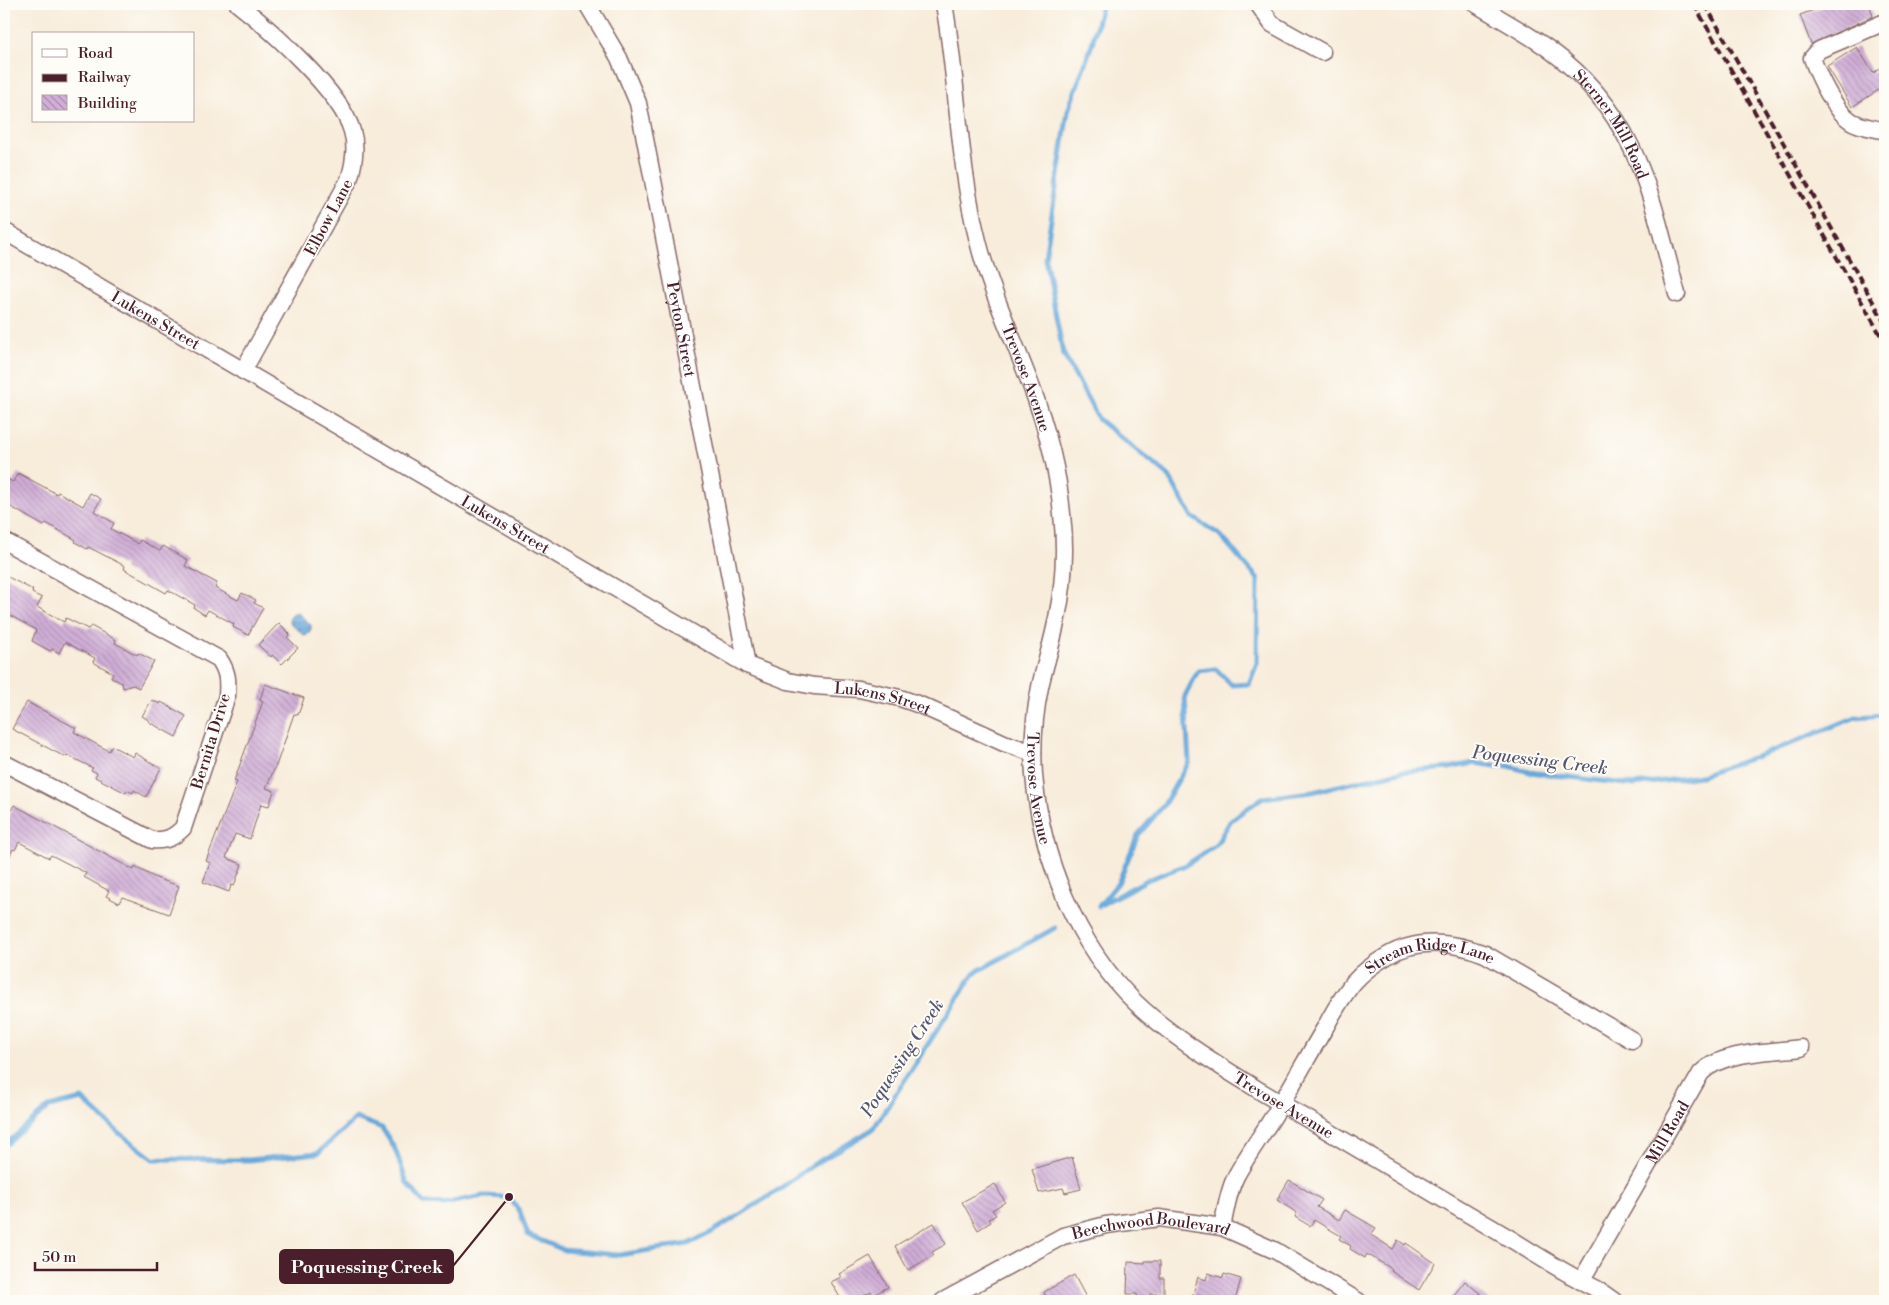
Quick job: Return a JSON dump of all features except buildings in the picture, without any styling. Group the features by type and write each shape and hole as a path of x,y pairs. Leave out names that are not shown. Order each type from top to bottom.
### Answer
{"street":[{"name":"Elbow Lane","path":"238,4 274,34 305,65 339,104 350,125 355,148 354,164 349,180 243,372"},
{"name":"Peyton Street","path":"587,4 620,58 638,102 747,665"},
{"name":"Trevose Avenue","path":"944,4 968,199 978,241 990,283 1029,380 1042,418 1060,489 1064,542 1061,595 1057,622 1036,706 1033,753 1036,792 1049,854 1066,900 1082,932 1115,980 1153,1018 1215,1063 1597,1289 1614,1301"},
{"path":"1258,4 1272,24 1322,52"},
{"name":"Sterner Mill Road","path":"1476,4 1495,9 1550,50 1579,74 1616,118 1634,150 1648,186 1677,294"},
{"path":"1885,22 1819,50 1812,58 1816,69 1840,112 1852,122 1885,130"},
{"name":"Lukens Street","path":"4,231 747,665 788,681 814,686 860,689 900,698 920,705 1004,743 1033,753"},
{"name":"Bernita Drive","path":"4,541 218,659 228,676 227,696 186,819 182,828 174,837 162,841 152,840 4,763"},
{"name":"Stream Ridge Lane","path":"1222,1227 1230,1192 1236,1177 1342,999 1354,982 1365,971 1388,955 1407,947 1427,944 1445,943 1470,948 1485,954 1632,1040"},
{"name":"Mill Road","path":"1581,1281 1701,1073 1717,1060 1729,1057 1801,1048"},
{"name":"Beechwood Boulevard","path":"943,1301 1063,1236 1106,1225 1159,1218 1222,1227 1276,1251 1358,1301"}],"water":[{"path":"297,612 311,625 308,634 304,635 289,622 290,615"}],"waterway":[{"path":"1099,906 1118,883 1138,835 1163,806 1189,762 1185,696 1198,671 1216,669 1232,685 1249,684 1257,663 1258,579 1220,535 1192,517 1168,475 1099,420 1063,353 1045,258 1068,111 1092,44 1102,4"},
{"name":"Poquessing Creek","path":"1102,904 1147,880 1186,865 1216,845 1231,820 1262,798 1312,792 1400,772 1449,768 1474,763 1509,766 1530,772 1634,785 1701,776 1775,750 1856,717 1885,715"},
{"name":"Poquessing Creek","path":"4,1146 49,1107 82,1099 119,1133 153,1159 249,1160 318,1153 356,1118 382,1128 395,1149 407,1183 424,1203 443,1204 483,1196 509,1197 520,1212 528,1235 564,1250 619,1255 688,1244 712,1232 768,1197 813,1165 873,1129 974,973 1055,928"}],"railway":[{"path":"1694,4 1885,343"},
{"path":"1705,4 1885,323"}],"place":[{"name":"Poquessing Creek","path":"509,1197"}]}
